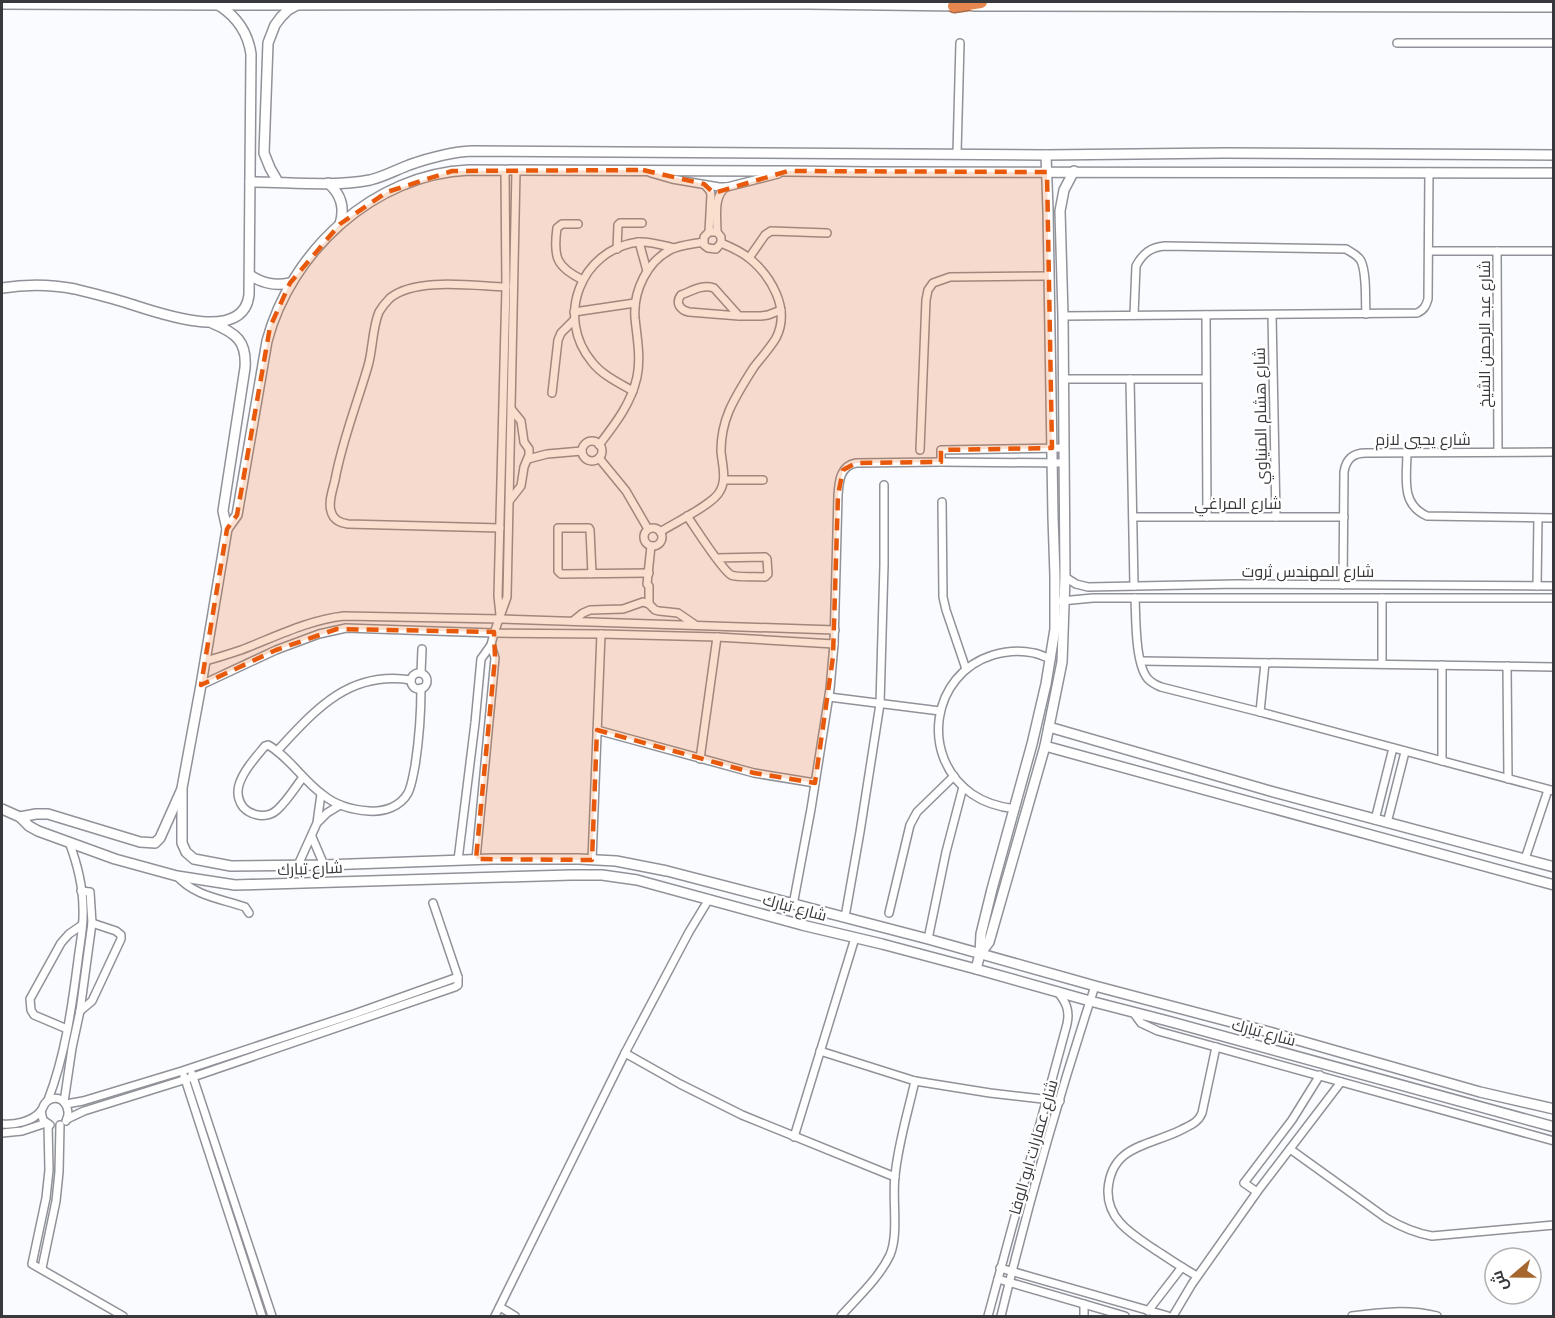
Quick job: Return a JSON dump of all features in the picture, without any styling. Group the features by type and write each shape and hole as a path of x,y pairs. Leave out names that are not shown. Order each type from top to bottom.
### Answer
{"highway":[{"path":"954,6 981,2"}],"street":[{"path":"2,4 1554,7"},
{"path":"279,182 264,153 267,52 270,34 275,25 288,10 299,4"},
{"path":"2,288 26,285 64,287 103,296 170,317 210,322 232,319 242,312 248,301 250,274 252,54 241,24 230,12 219,5"},
{"path":"957,153 960,43"},
{"path":"1397,43 1554,43"},
{"path":"250,182 328,183 369,180 438,156 472,151 1046,155 1224,153 1554,155"},
{"path":"876,153 876,172"},
{"path":"1224,153 1224,173"},
{"path":"980,954 991,935 1045,746 1062,662 1052,464 1046,155"},
{"path":"643,170 672,179 727,187"},
{"path":"227,529 237,515 268,334 290,283 316,248 340,224 367,204 400,187 430,176 452,171 643,170 1554,172"},
{"path":"500,619 498,596 506,287 505,171"},
{"path":"458,860 482,659 491,645 507,597 516,171"},
{"path":"713,232 720,192 727,187 788,171"},
{"path":"976,969 980,954 981,934 1032,744 1051,659 1054,629 1065,577 1060,211 1064,190 1074,171"},
{"path":"393,172 400,187"},
{"path":"1063,316 1417,313 1426,305 1428,298 1429,172"},
{"path":"328,183 336,191 341,202 340,224"},
{"path":"704,184 711,195 713,232"},
{"path":"617,249 620,223 642,223"},
{"path":"578,224 559,225 556,232 555,254 557,260 569,272 583,279"},
{"path":"749,258 762,238 771,231 826,233"},
{"path":"713,232 721,237 721,243 713,249 706,247 703,242 705,235 713,232"},
{"path":"639,242 647,271"},
{"path":"633,391 603,373 592,363 583,348 577,334 574,316 579,289 583,279 597,262 617,249 639,242 674,248"},
{"path":"599,445 626,407 633,391 639,361 635,303 641,282 655,261 674,248 703,242"},
{"path":"660,532 716,497 720,491 724,480 721,450 725,424 738,392 776,337 780,324 781,310 770,282 749,258 721,243"},
{"path":"1134,315 1136,266 1151,249 1165,246 1346,249 1355,254 1361,262 1364,273 1366,314"},
{"path":"1429,251 1554,250"},
{"name":"شارع عبد الرحمن الشيخ","path":"1497,251 1498,452"},
{"path":"505,257 515,258"},
{"path":"250,274 269,284 290,283"},
{"path":"920,450 926,300 928,290 933,283 950,277 1049,276"},
{"path":"500,528 348,524 340,523 330,510 338,463 369,363 376,322 384,304 406,290 427,284 506,287"},
{"path":"739,316 714,288 709,286 681,295 679,298 679,306 684,311 739,316 768,315 781,310"},
{"path":"552,393 558,340 574,316 635,303"},
{"path":"1206,315 1207,517"},
{"name":"شارع هشام المنياوي","path":"1272,315 1276,517"},
{"path":"182,788 227,529 223,511 245,368 245,354 236,335 210,322"},
{"path":"1064,379 1206,379"},
{"path":"1130,379 1134,586"},
{"path":"512,410 521,421 524,442 529,449 547,454"},
{"path":"589,442 599,445 601,453 599,458 594,461 584,457 583,446 589,442"},
{"path":"941,462 941,450 1064,448"},
{"path":"510,500 521,486 529,449"},
{"path":"528,459 547,454 582,451"},
{"path":"1407,452 1408,497 1412,506 1427,516 1554,518"},
{"name":"شارع يحيي لازم","path":"1343,585 1344,472 1350,457 1358,453 1554,452"},
{"path":"599,458 626,491 648,529"},
{"path":"794,905 829,697 835,630 838,495 839,480 843,470 852,464 1064,463"},
{"path":"724,480 762,480"},
{"path":"845,917 880,704 884,485"},
{"path":"942,502 943,597 966,669"},
{"path":"687,516 716,558 732,576 765,576 768,574 765,557 716,558"},
{"name":"شارع المراغي","path":"1133,517 1344,517"},
{"path":"1538,518 1538,586"},
{"path":"592,574 589,528 558,528 559,573 561,574 592,574 649,573"},
{"path":"655,528 660,532 662,540 651,546 644,538 645,532 655,528"},
{"path":"637,604 647,584 651,546"},
{"name":"شارع المهندس ثروت","path":"1065,577 1076,584 1088,587 1237,584 1554,586"},
{"path":"647,584 649,604"},
{"path":"1360,585 1360,598"},
{"path":"1087,598 1088,587"},
{"name":"شارع المهندس ثروت","path":"1060,602 1087,598 1554,598"},
{"path":"1135,598 1140,662 1147,677 1161,687 1551,791 1525,859"},
{"path":"1382,598 1382,664"},
{"path":"573,621 590,610 623,609 643,602 649,604 654,610 678,613 695,625"},
{"path":"205,661 327,618 361,616 835,630"},
{"path":"620,634 621,622"},
{"path":"201,684 276,650 337,629 620,634 834,644"},
{"path":"592,860 601,634"},
{"path":"700,759 717,637"},
{"path":"476,859 495,658 491,645"},
{"path":"303,777 276,812 267,815 249,812 238,797 241,778 266,745 270,745 321,794 340,805 361,811 384,810 402,801 408,793 412,779 418,742 421,688 426,682 425,676 421,673 422,649"},
{"path":"1015,809 981,800 963,787 954,776 940,747 938,726 940,711 952,685 966,669 976,662 999,653 1017,651 1034,653 1051,659"},
{"path":"1140,662 1554,667"},
{"path":"1260,712 1265,663"},
{"path":"1442,665 1442,762"},
{"path":"1507,666 1508,779"},
{"path":"421,673 414,674 411,680 415,688 421,688"},
{"path":"277,752 314,713 343,691 376,679 411,680"},
{"path":"829,697 940,711"},
{"path":"816,710 826,711"},
{"path":"475,723 488,724"},
{"path":"1049,727 1270,791 1554,867"},
{"path":"597,730 754,773 815,783"},
{"path":"1045,746 1554,885"},
{"path":"1375,819 1393,748"},
{"path":"1387,823 1405,752"},
{"path":"889,913 910,825 917,812 954,776"},
{"path":"928,939 946,852 963,787"},
{"name":"شارع تبارك","path":"20,817 48,814 140,842 155,843 160,838 182,788"},
{"name":"شارع تبارك","path":"182,788 182,843 186,852 194,859 231,866 476,859 616,861 667,871 845,917 1273,1033 1480,1092 1554,1109"},
{"path":"298,865 317,823 321,794"},
{"path":"317,823 340,805"},
{"name":"شارع تبارك","path":"2,809 20,817 33,828 115,859 177,876 235,885 562,875 602,875 637,880 976,969 1554,1127"},
{"path":"312,837 324,865"},
{"path":"69,842 76,859 83,910 72,1010 58,1069 48,1100 41,1111 43,1120 52,1126 60,1125 84,1111 185,1080 455,987 458,984 458,976 433,903"},
{"path":"1475,864 1480,847"},
{"path":"492,859 492,877"},
{"path":"562,875 563,859"},
{"path":"387,863 387,880"},
{"path":"177,876 182,882 196,890 245,907 249,913"},
{"path":"67,1119 69,1111 65,1103 72,1048 81,1011 92,923 90,892 81,891"},
{"path":"495,1317 625,1053 709,899"},
{"path":"81,1011 92,1001 121,939 116,932 92,923"},
{"path":"67,1029 34,1015 30,999 61,943 82,925"},
{"path":"882,944 886,928"},
{"path":"794,1137 855,938"},
{"path":"48,1100 56,1099 65,1103 83,1101 354,1014 458,976"},
{"name":"شارع عمارات ابو الوفا","path":"1001,1317 1072,1055 1095,986"},
{"name":"شارع عمارات ابو الوفا","path":"988,1317 1069,1015 1067,1006 1057,991"},
{"path":"1132,1012 1137,1020 1146,1026 1554,1141"},
{"path":"1197,1276 1130,1233 1119,1222 1111,1209 1108,1195 1109,1180 1114,1166 1124,1154 1175,1133 1199,1119 1215,1047"},
{"path":"820,1051 915,1081 1060,1101"},
{"path":"625,1053 742,1115 895,1177"},
{"path":"190,1068 272,1317"},
{"path":"182,1071 262,1317"},
{"path":"1257,1192 1244,1183 1292,1120 1320,1075"},
{"path":"841,1317 877,1275 891,1252 895,1177 915,1081"},
{"path":"1173,1317 1197,1276 1257,1192 1341,1082"},
{"path":"2,1124 24,1122 41,1111"},
{"path":"2,1133 22,1131 47,1124"},
{"path":"47,1124 49,1170 46,1198 32,1264 123,1317"},
{"path":"42,1268 56,1201 60,1125"},
{"path":"1290,1149 1367,1206 1399,1226 1416,1233 1439,1236 1554,1225"},
{"path":"1260,1163 1272,1173"},
{"path":"1148,1311 1182,1267"},
{"path":"1000,1268 1168,1317"},
{"path":"998,1279 1125,1317"},
{"path":"1084,1304 1084,1317"},
{"path":"500,1307 515,1317"},
{"path":"1352,1317 1420,1312 1437,1317"}],"highlighted area":[{"path":"643,170 704,184 714,193 788,171 1047,172 1052,448 941,450 941,462 856,463 843,470 838,495 833,657 815,783 754,773 597,730 592,860 476,859 495,658 494,632 337,629 276,650 201,685 227,529 237,515 270,327 290,283 340,224 387,192 452,171"}]}
